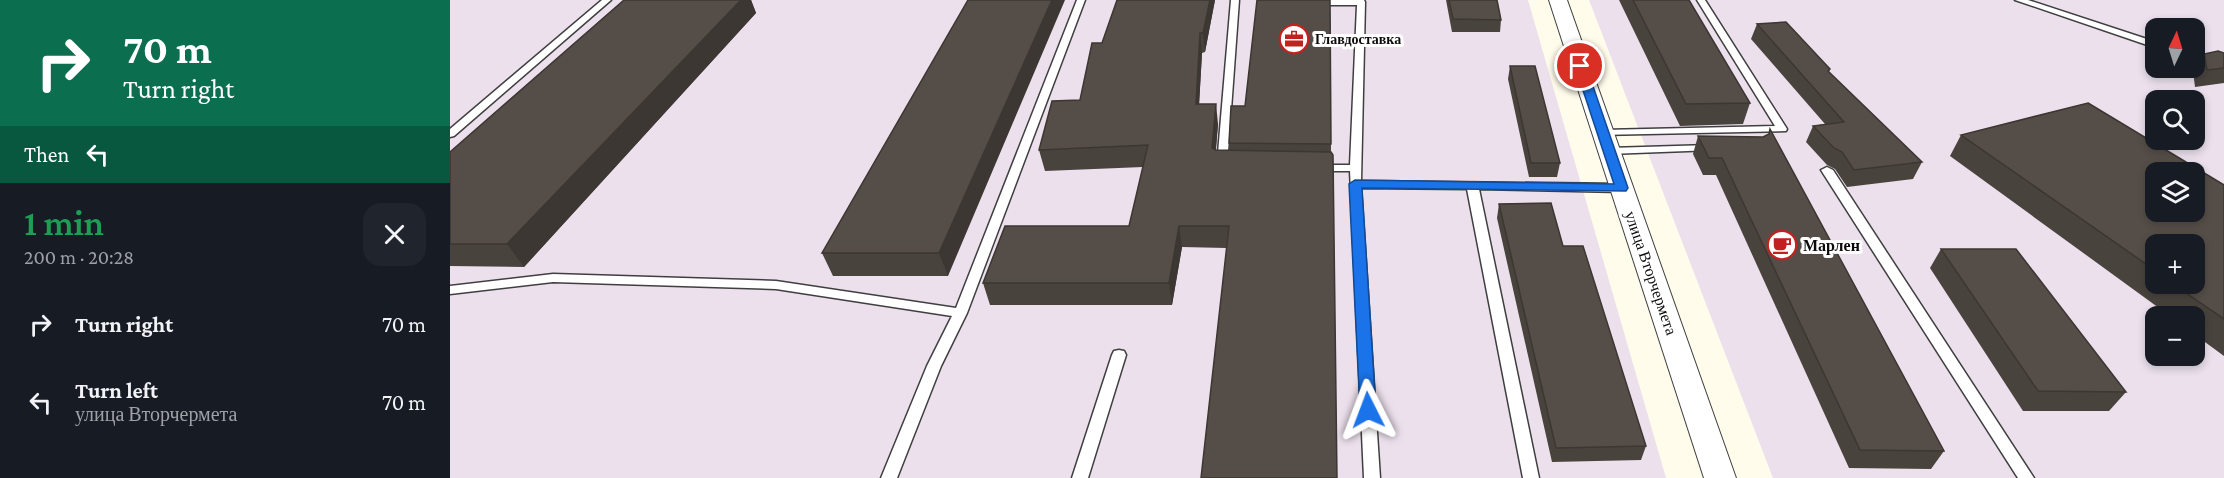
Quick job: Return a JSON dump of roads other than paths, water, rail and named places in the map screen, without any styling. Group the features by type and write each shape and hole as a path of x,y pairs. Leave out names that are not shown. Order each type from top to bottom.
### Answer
{"street":[{"name":"улица Вторчермета","path":"1558,0 1720,478"}],"lane":[{"path":"450,134 607,0"},
{"path":"889,478 934,366 960,313 1081,0"},
{"path":"1233,168 1222,168 1234,0"},
{"path":"1606,142 1782,129 1701,0"},
{"path":"2019,0 2145,41"},
{"path":"1302,2 1359,1 1355,184 1372,478"},
{"path":"2205,62 2224,68"},
{"path":"1606,142 1648,148 1725,148"},
{"path":"1311,168 1356,168"},
{"path":"1827,170 2026,478"},
{"path":"1355,184 1622,188"},
{"path":"1472,185 1531,478"},
{"path":"450,290 553,278 776,285 960,313"},
{"path":"1080,478 1119,355"}],"place":[{"name":"Главдоставка","path":"1294,39"},
{"name":"Марлен","path":"1782,245"}]}
